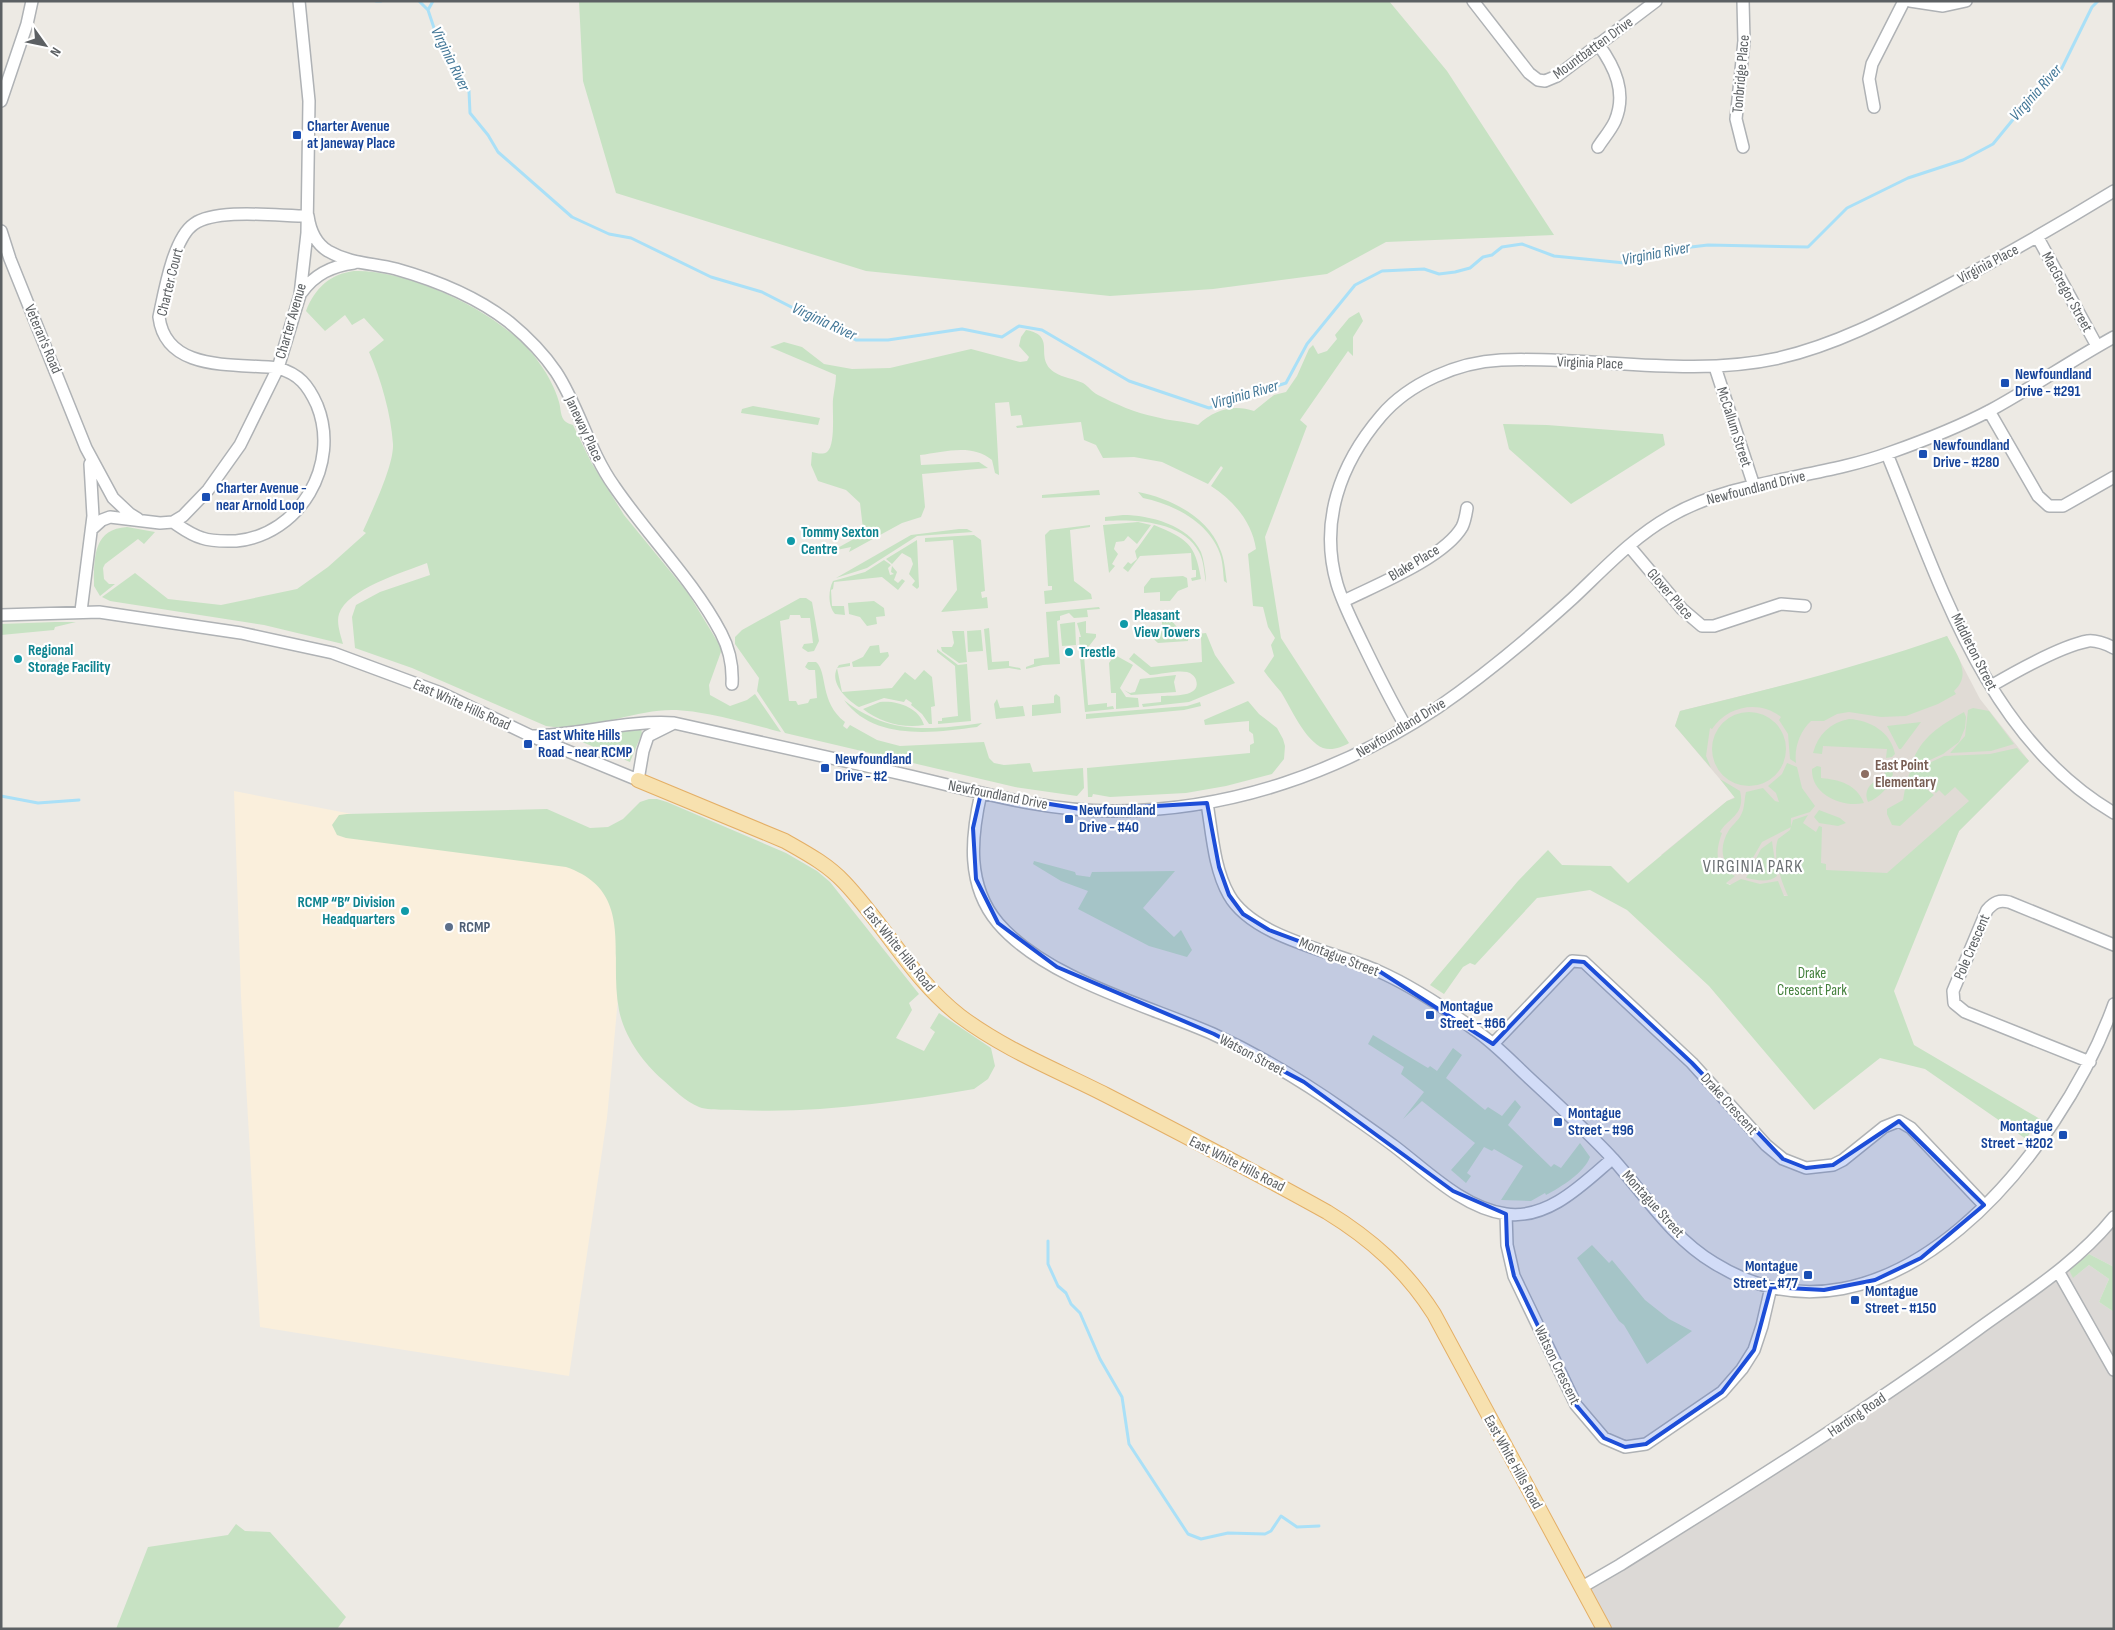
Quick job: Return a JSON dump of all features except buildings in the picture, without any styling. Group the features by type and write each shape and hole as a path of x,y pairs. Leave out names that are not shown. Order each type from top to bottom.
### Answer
{"main road":[{"name":"East White Hills Road","path":"638,780 808,853 844,882 914,971 939,998 988,1035 1014,1051 1106,1095 1310,1203 1360,1232 1381,1249 1410,1280 1434,1314 1604,1629"}],"street":[{"path":"1,101 24,33 32,1"},
{"name":"Charter Avenue","path":"173,522 195,504 234,453 257,414 278,368 300,295 306,258 308,216 309,101 299,1"},
{"name":"Mountbatten Drive","path":"1473,1 1524,68 1538,80 1545,81 1557,76 1656,1"},
{"name":"Tonbridge Place","path":"1743,1 1745,20 1736,119 1743,147"},
{"path":"1874,106 1869,79 1872,64 1904,1"},
{"path":"1910,1 1944,6 1966,1"},
{"path":"1598,44 1612,65 1620,92 1615,122 1598,147"},
{"name":"Virginia Place","path":"1406,727 1377,672 1337,585 1330,542 1332,512 1336,492 1354,452 1369,430 1388,408 1410,391 1435,377 1459,368 1501,360 1715,368 1757,362 1793,354 1849,336 2038,238 2114,191"},
{"name":"Charter Court","path":"278,368 195,360 180,353 168,342 161,328 159,317 180,242 192,225 207,217 224,215 308,216"},
{"name":"Janeway Place","path":"308,216 314,238 326,250 355,263 394,269 466,296 509,322 542,354 569,395 602,467 613,485 679,572 721,632 733,667 732,684"},
{"name":"Veteran's Road","path":"1,231 10,260 86,448 113,498 130,514 142,521"},
{"name":"MacGregor Street","path":"2038,238 2098,346"},
{"name":"Janeway Place","path":"300,295 308,284 324,271 339,265 355,263"},
{"name":"Newfoundland Drive","path":"531,736 564,735 647,723 674,723 981,793 1050,806 1087,810 1146,810 1207,803 1263,790 1306,777 1357,755 1406,727 1503,661 1629,546 1668,517 1714,496 1887,454 1989,411 2114,337"},
{"path":"92,529 102,520 110,518 160,523 173,522 204,539 240,540 253,538 277,528 300,507 318,476 324,453 324,433 318,408 306,384 294,373 278,368"},
{"name":"McCallum Street","path":"1715,368 1754,486"},
{"path":"1989,411 2038,496 2049,506 2063,506 2114,477"},
{"name":"Veteran's Road","path":"81,611 92,529 92,475 86,448"},
{"name":"Middleton Street","path":"1887,454 1962,632 1991,686 2012,718 2042,755 2076,786 2114,813"},
{"name":"Blake Place","path":"1344,601 1417,564 1449,542 1462,526 1467,508"},
{"name":"Glover Place","path":"1629,546 1682,609 1702,626 1714,626 1781,604 1805,606"},
{"name":"East White Hills Road","path":"1,615 81,611 99,612 241,634 333,653 441,693 531,736 638,780"},
{"path":"1991,686 2068,648 2089,641 2101,642 2114,648"},
{"path":"638,780 643,750 648,736 674,723"},
{"name":"Watson Street","path":"981,793 973,828 976,879 984,903 998,923 1015,940 1057,967 1092,985 1214,1034 1304,1082 1391,1143 1453,1191 1481,1206 1506,1214 1542,1211 1581,1186 1612,1159"},
{"name":"Montague Street","path":"1207,803 1219,868 1229,895 1244,914 1269,930 1343,957 1408,986 1475,1030 1493,1044 1571,1116 1612,1159 1676,1233 1712,1262 1750,1283 1771,1287 1824,1290 1875,1280 1921,1258 1984,1205 2019,1170 2044,1138 2075,1091 2090,1062 2114,1004"},
{"name":"Pole Crescent","path":"2090,1062 1965,1012 1954,1002 1953,991 1987,910 1993,903 2001,900 2114,945"},
{"name":"Drake Crescent","path":"1493,1044 1572,961 1584,962 1692,1062 1766,1145 1783,1159 1806,1168 1833,1165 1843,1160 1884,1127 1899,1120 1911,1128 1984,1205"},
{"name":"Watson Crescent","path":"1506,1214 1507,1245 1514,1276 1576,1405 1604,1438 1625,1447 1646,1444 1722,1392 1742,1369 1754,1350 1771,1287"},
{"name":"Harding Road","path":"1582,1587 1620,1565 1870,1406 2058,1271 2076,1257 2114,1218"},
{"path":"2058,1271 2114,1370"}],"highlighted area":[{"path":"981,793 1087,810 1207,803 1219,867 1229,895 1243,914 1269,930 1379,971 1493,1044 1572,961 1584,962 1692,1063 1783,1159 1806,1168 1833,1165 1899,1121 1984,1205 1921,1258 1875,1280 1824,1290 1771,1287 1754,1350 1722,1392 1646,1444 1625,1447 1604,1438 1576,1405 1514,1276 1507,1245 1506,1214 1453,1191 1304,1082 1214,1034 1057,967 998,923 976,879 973,828"}],"shaded area":[{"name":"East Point Elementary","path":"1947,636 1980,699 2029,761 1959,831 1923,915 1743,890 1661,855 1727,801 1735,797 1675,726 1680,711 1838,672 1907,651"},
{"path":"234,791 630,868 607,1118 569,1376 260,1327 241,996"},
{"path":"2114,1227 2114,1267 2089,1254"},
{"path":"2089,1265 2109,1279 2099,1302 2114,1312 2114,1629 1604,1629 1582,1587 2069,1270 2074,1277"}],"green space":[{"path":"579,1 1389,1 1447,71 1554,235 1386,242 1327,274 1213,289 1110,296 866,271 616,193 583,81"},
{"path":"354,271 377,272 430,287 483,313 506,329 525,346 548,377 557,397 563,418 566,422 573,425 591,462 624,515 688,593 722,649 709,685 710,695 730,706 747,700 755,694 781,732 712,715 672,710 641,713 593,724 561,727 546,726 412,668 355,648 352,617 356,605 380,592 430,575 427,563 377,582 364,589 344,605 339,614 338,621 343,644 264,625 110,601 102,597 135,573 168,599 221,605 297,589 328,567 366,533 363,531 382,488 390,464 393,444 388,409 378,374 369,352 384,340 364,318 352,325 345,315 325,331 306,311 314,295 324,284 338,275"},
{"path":"1359,312 1363,321 1353,337 1353,356 1348,351 1300,420 1307,426 1265,537 1281,638 1349,743 1333,749 1323,748 1310,739 1281,692 1264,671 1274,656 1271,645 1275,638 1268,627 1263,607 1253,606 1248,554 1256,549 1251,530 1234,505 1211,486 1223,468 1221,466 1208,484 1162,462 1134,457 1103,458 1096,445 1084,440 1081,422 1017,428 1016,426 1023,425 1021,415 1011,416 1009,402 995,403 999,475 995,473 992,460 976,452 958,450 920,455 921,465 979,462 988,468 922,474 925,507 921,517 902,523 849,552 851,547 832,551 861,535 863,529 860,503 846,490 818,481 811,465 812,452 827,452 832,442 833,399 836,375 770,347 784,342 802,347 824,364 852,369 890,368 971,349 1020,362 1027,361 1029,357 1019,346 1021,337 1026,330 1036,333 1041,337 1045,360 1054,372 1083,383 1098,395 1133,411 1198,425 1217,412 1231,408 1254,411 1274,395 1286,392 1297,376 1309,349 1313,345 1318,354 1327,351 1337,339 1335,335 1349,318"},
{"path":"753,406 820,418 818,425 741,413 742,409"},
{"path":"1503,424 1547,425 1663,434 1665,445 1571,504 1509,449"},
{"path":"1099,490 1100,495 1042,498 1042,495"},
{"path":"1138,492 1175,504 1207,527 1222,553 1227,583 1224,581 1222,560 1216,545 1201,525 1167,505 1143,498"},
{"path":"1123,515 1144,517 1167,523 1187,535 1201,552 1206,582 1201,556 1192,542 1182,534 1157,524 1105,521 1105,517"},
{"path":"1138,522 1151,525 1137,544 1128,536 1124,541 1116,542 1114,549 1118,554 1112,564 1115,566 1109,573 1103,525"},
{"path":"1090,525 1090,527 1070,530 1074,581 1091,594 1092,599 1045,604 1044,591 1052,590 1052,586 1048,586 1045,535 1050,530"},
{"path":"1154,525 1174,534 1188,544 1196,557 1201,579 1192,581 1191,578 1196,577 1196,570 1192,570 1191,553 1140,556 1128,572 1123,568 1128,562 1131,564 1137,559 1135,551"},
{"path":"127,527 155,532 144,544 138,539 105,564 103,568 104,579 109,584 115,584 100,596 94,586 94,565 98,547 108,533"},
{"path":"967,529 973,532 917,536 867,568 836,578 911,535"},
{"path":"974,535 981,540 985,591 981,592 982,598 987,597 988,608 941,612 957,590 953,540 925,542 925,538"},
{"path":"917,540 919,587 917,589 912,585 915,581 909,574 913,564 911,558 902,553 892,564 886,559"},
{"path":"884,560 891,565 888,568 890,575 894,574 891,572 892,566 897,572 894,580 898,583 902,579 905,581 898,590 882,577 834,582 833,589 831,590 832,606 844,606 845,615 835,614 831,607 829,598 833,581 865,572"},
{"path":"1183,576 1187,578 1188,587 1178,591 1170,601 1160,601 1160,592 1144,593 1144,587 1151,578"},
{"path":"800,598 806,598 812,602 819,641 814,651 808,652 802,648 804,644 813,643 810,618 790,615 789,619 780,621 789,701 796,701 798,705 808,703 810,699 817,698 815,670 809,670 805,667 808,662 816,662 820,667 831,706 845,722 843,726 847,729 850,725 877,740 900,746 984,742 989,758 994,763 1004,765 1030,763 1033,772 1083,768 1084,788 1077,796 1015,787 785,733 757,691 759,678 735,644 735,637 742,630"},
{"path":"874,601 884,608 885,616 876,617 877,624 867,626 860,617 849,614 848,603"},
{"path":"1099,607 1100,609 1087,610 1088,617 1074,618 1069,613 1060,616 1060,620 1057,621 1060,664 1026,669 1026,667 1034,664 1034,659 1049,657 1046,612"},
{"path":"1086,621 1086,633 1096,634 1096,637 1083,654 1080,655 1079,637 1081,637 1077,623"},
{"path":"1172,621 1180,631 1192,634 1193,638 1188,639 1188,641 1158,643 1149,635 1149,631 1162,630 1162,622"},
{"path":"76,622 55,627 54,630 1,635 1,624"},
{"path":"1075,622 1076,645 1062,646 1060,624"},
{"path":"989,628 992,662 1009,661 1009,666 1020,668 1021,670 1009,668 988,670 984,629"},
{"path":"981,630 983,651 968,652 967,631"},
{"path":"952,631 964,631 967,662 959,663 942,651 941,647 952,647 954,643"},
{"path":"1206,633 1215,655 1235,683 1189,702 1143,707 1142,704 1161,702 1161,696 1190,693 1197,686 1196,680 1195,677 1187,672 1150,675 1129,659 1134,653 1151,667 1202,662 1201,638 1196,638 1196,634"},
{"path":"1947,636 1963,671 1960,684 1954,691 1956,694 1938,704 1906,716 1881,717 1849,712 1837,714 1824,721 1811,721 1799,740 1796,763 1790,759 1788,734 1779,720 1781,717 1764,708 1754,707 1735,710 1719,721 1712,729 1710,728 1706,756 1711,768 1675,726 1680,711 1848,668"},
{"path":"879,645 880,653 888,652 889,656 880,666 853,667 852,662 863,657 870,646"},
{"path":"937,649 958,665 967,664 971,721 938,724 938,721 942,721 942,718 958,716 955,666 937,652"},
{"path":"1115,655 1133,665 1120,688 1126,697 1138,698 1139,707 1116,709 1116,693 1111,693 1109,663"},
{"path":"1084,656 1088,705 1107,703 1107,707 1113,706 1114,709 1085,712 1080,657"},
{"path":"850,663 850,666 837,668 839,665"},
{"path":"837,669 842,691 837,683 835,677"},
{"path":"924,670 932,677 935,706 931,707 932,724 929,724 922,714 911,705 912,703 906,699 904,702 884,698 859,707 842,692 892,688 905,672 915,680"},
{"path":"1176,675 1174,682 1176,692 1131,695 1124,690 1130,693 1135,692 1140,679"},
{"path":"1056,694 1060,697 1061,713 1032,716 1032,705 1054,703 1054,696"},
{"path":"997,699 1000,708 1023,706 1025,716 996,719 994,704"},
{"path":"844,700 860,711 893,725 927,728 982,723 977,727 942,731 905,731 871,722 857,713"},
{"path":"1248,701 1259,714 1277,728 1283,739 1285,746 1284,759 1272,774 1226,786 1186,793 1110,797 1093,794 1092,797 1088,797 1087,768 1250,753 1250,745 1254,743 1253,734 1249,731 1249,721 1205,725 1204,720"},
{"path":"880,702 893,702 912,709 924,725 908,726 884,721 863,709"},
{"path":"1200,702 1201,706 1184,710 1086,719 1086,714 1187,706"},
{"path":"1973,708 1989,711 2014,744 1991,751 1950,753 1965,736 1968,710"},
{"path":"1749,712 1770,718 1780,728 1786,749 1780,770 1770,780 1749,786 1728,780 1718,770 1712,749 1718,728 1728,718"},
{"path":"1964,712 1966,717 1965,728 1959,742 1943,754 1910,769 1918,749 1924,741 1938,728"},
{"path":"1849,719 1864,722 1878,729 1889,739 1895,754 1892,757 1886,758 1887,749 1823,746 1822,754 1813,753 1818,740 1826,730 1836,723"},
{"path":"1921,722 1901,749 1899,749 1887,726"},
{"path":"641,729 642,733 630,762 575,739"},
{"name":"Drake Crescent Park","path":"2017,748 2029,761 1959,831 1894,991 1914,1045 2040,1119 2026,1139 1925,1069 1880,1058 1814,1110 1709,986 1627,910 1590,890 1537,898 1475,965 1470,963 1463,967 1444,994 1430,985 1518,881 1548,850 1562,865 1611,866 1628,883 1727,801 1735,798 1720,779 1740,791 1741,799 1741,806 1738,811 1720,832 1722,833 1718,848 1718,859 1724,868 1735,876 1726,883 1730,885 1741,879 1760,884 1778,881 1784,896 1788,896 1778,868 1776,845 1778,839 1790,830 1793,820 1808,815 1803,823 1816,832 1819,826 1822,827 1821,863 1826,864 1826,870 1887,873 1969,801 1955,787 1945,796 1939,790 1936,793 1925,784 1914,780 1907,780 1910,772 1944,756 1990,754"},
{"path":"1787,763 1797,767 1802,788 1815,806 1810,812 1791,818 1791,827 1762,842 1744,873 1737,873 1724,860 1723,848 1730,828 1741,815 1746,792 1763,788 1775,801 1779,802 1776,793 1768,786 1782,774"},
{"path":"1817,766 1821,767 1821,778 1847,784 1857,791 1864,803 1856,804 1838,801 1822,793 1813,778 1812,769"},
{"path":"1887,769 1891,769 1893,774 1889,783 1881,794 1868,802 1866,796 1870,785 1875,781 1884,781"},
{"path":"1913,782 1923,786 1934,795 1900,826 1892,825 1887,809 1903,800 1906,783"},
{"path":"649,799 667,802 786,853 817,871 830,882 919,994 909,1003 912,1010 896,1038 924,1051 935,1032 930,1028 939,1013 991,1048 995,1066 988,1079 974,1089 826,1109 766,1111 699,1107 680,1095 656,1073 635,1048 625,1030 619,1010 616,989 615,927 611,908 602,892 588,878 566,867 346,838 337,835 332,825 339,815 347,814 547,809 590,828 608,827 623,819 640,802"},
{"path":"1819,810 1840,818 1846,823 1838,826 1819,823 1814,817"},
{"path":"1772,841 1777,876 1766,880 1746,878 1761,849"},
{"path":"1034,861 1075,872 1076,875 1090,877 1092,872 1175,871 1143,908 1174,937 1181,930 1192,950 1187,957 1149,946 1078,909 1088,891 1061,881 1033,864"},
{"path":"1373,1035 1428,1068 1430,1066 1437,1071 1453,1048 1462,1055 1446,1078 1485,1110 1488,1107 1502,1116 1515,1100 1521,1107 1508,1125 1551,1167 1554,1164 1561,1168 1580,1143 1590,1157 1587,1163 1571,1179 1546,1195 1545,1193 1531,1201 1501,1200 1523,1166 1494,1149 1492,1151 1484,1147 1467,1173 1471,1176 1466,1183 1451,1170 1475,1143 1422,1101 1403,1119 1424,1092 1401,1074 1404,1067 1368,1044"},
{"path":"1592,1245 1609,1263 1612,1260 1645,1300 1669,1319 1692,1331 1647,1364 1624,1325 1619,1321 1577,1258"},
{"path":"2089,1254 2114,1267 2114,1312 2099,1302 2109,1279 2089,1265 2073,1278 2069,1270"},
{"path":"236,1524 245,1531 270,1532 346,1617 337,1629 116,1629 148,1547 228,1535"}],"waterway":[{"name":"Virginia River","path":"376,1 381,1"},
{"name":"Virginia River","path":"419,1 428,10 434,28 444,39 469,91 470,113 488,135 498,152 572,217 609,234 631,238 711,277 762,292 856,340 888,340 962,329 1002,337 1019,326 1042,330 1129,381 1209,408 1286,383 1307,344 1355,285 1382,271 1424,269 1439,274 1455,272 1470,268 1483,257 1492,255 1502,247 1522,244 1554,256 1625,263 1649,252 1708,245 1808,247 1847,208 1908,178 1963,160 1993,144 2033,95 2060,72 2092,7 2098,1"},
{"path":"428,10 433,1"},
{"path":"1,796 38,803 79,800"},
{"path":"1048,1241 1048,1264 1058,1286 1066,1293 1071,1304 1080,1313 1100,1359 1122,1397 1129,1444 1188,1534 1201,1539 1228,1533 1265,1534 1271,1531 1281,1516 1297,1527 1319,1526"}],"place":[{"name":"Charter Avenue at Janeway Place","path":"297,135"},
{"name":"Newfoundland Drive - #291","path":"2005,383"},
{"name":"Newfoundland Drive - #280","path":"1923,454"},
{"name":"Charter Avenue - near Arnold Loop","path":"206,497"},
{"name":"Tommy Sexton Centre","path":"791,541"},
{"name":"Pleasant View Towers","path":"1124,624"},
{"name":"Trestle","path":"1069,652"},
{"name":"Regional Storage Facility","path":"18,659"},
{"name":"East White Hills Road - near RCMP","path":"528,744"},
{"name":"Newfoundland Drive - #2","path":"825,768"},
{"name":"East Point Elementary","path":"1865,774"},
{"name":"Newfoundland Drive - #40","path":"1069,819"},
{"name":"RCMP “B” Division Headquarters","path":"405,911"},
{"name":"RCMP","path":"449,927"},
{"name":"Montague Street - #66","path":"1430,1015"},
{"name":"Montague Street - #96","path":"1558,1122"},
{"name":"Montague Street - #202","path":"2063,1135"},
{"name":"Montague Street - #77","path":"1808,1275"},
{"name":"Montague Street - #150","path":"1855,1300"}],"district":[{"name":"VIRGINIA PARK","path":"1753,866"}]}
